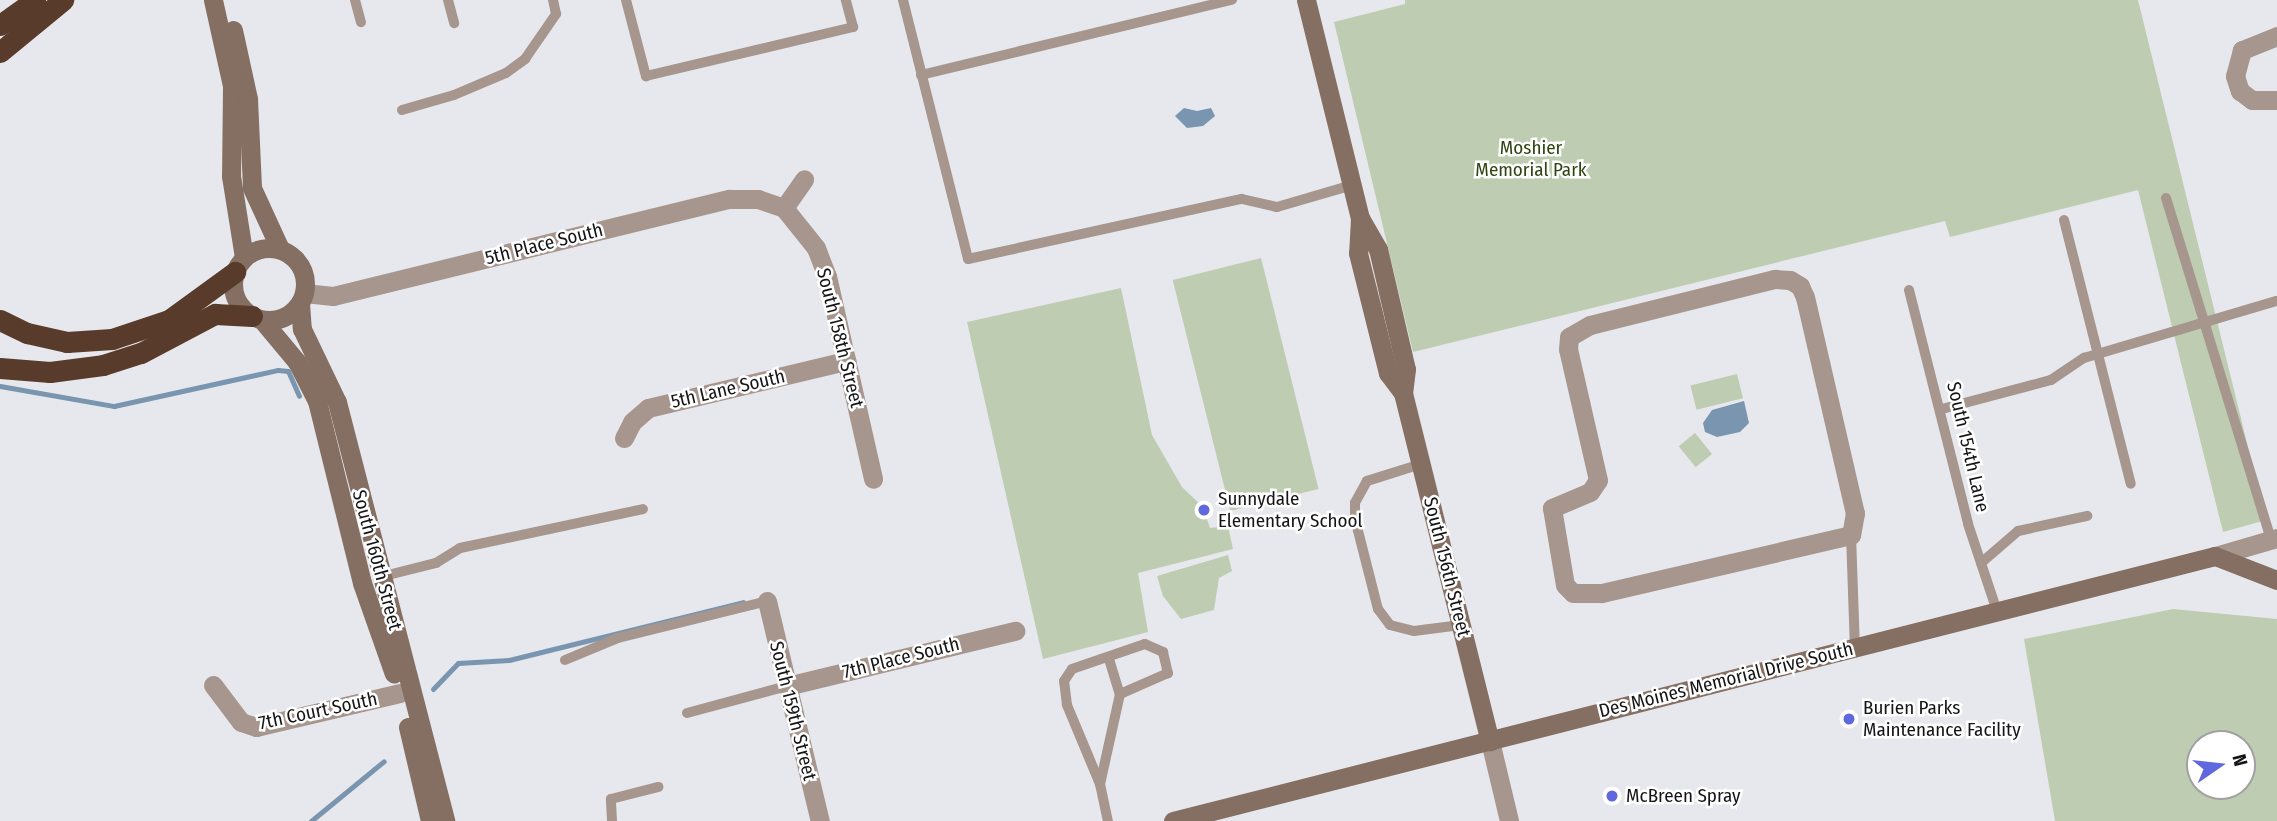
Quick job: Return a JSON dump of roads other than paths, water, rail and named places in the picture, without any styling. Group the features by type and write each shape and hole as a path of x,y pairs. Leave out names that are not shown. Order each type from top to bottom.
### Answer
{"highway":[{"path":"0,25 35,0"},
{"path":"0,52 63,0"},
{"path":"0,320 47,338 112,339 169,320 239,265"},
{"path":"0,368 50,372 103,365 141,353 215,314 257,318"}],"main road":[{"path":"213,0 232,86 231,176 239,265 235,297 257,318 284,317 302,298 304,271 281,249 252,188 244,70 225,0"},
{"name":"South 156th Street","path":"1306,0 1360,218 1378,249 1406,369 1403,393 1490,741"},
{"path":"239,265 261,248 281,249"},
{"name":"South 160th Street","path":"302,298 302,329 337,402 445,821"},
{"name":"South 160th Street","path":"257,318 297,362 317,401 362,583 400,694 430,821"},
{"path":"2215,555 2277,580"},
{"name":"Des Moines Memorial Drive South","path":"1173,821 1200,818 2215,555"}],"street":[{"path":"2277,36 2242,50 2235,76 2240,92 2252,100 2277,100"},
{"path":"783,208 804,180"},
{"name":"5th Place South","path":"302,298 333,296 729,200 758,198 783,208"},
{"name":"South 158th Street","path":"783,208 816,248 873,479"},
{"path":"1774,279 1800,286 1855,513 1851,534 1601,593 1573,593 1565,585 1552,508 1590,492 1598,480 1567,349 1569,337 1590,325 1774,279"},
{"name":"5th Lane South","path":"624,438 632,422 648,408 846,361"},
{"path":"2215,555 2274,539"},
{"name":"South 159th Street","path":"766,601 820,821"},
{"name":"7th Place South","path":"788,686 1015,631"},
{"name":"7th Court South","path":"213,685 241,722 256,727 400,694"},
{"path":"1490,741 1510,821"}],"lane":[{"path":"355,0 361,22"},
{"path":"448,0 454,23"},
{"path":"402,110 454,95 506,73 525,59 556,14 553,0"},
{"path":"626,0 646,76 853,27 846,0"},
{"path":"903,0 968,259 1242,199 1277,207 1352,185"},
{"path":"922,75 1232,0"},
{"path":"2166,198 2274,539"},
{"path":"2064,220 2131,484"},
{"name":"South 154th Lane","path":"1909,290 1981,563 1997,611"},
{"path":"1942,409 2051,380 2084,358 2206,325 2277,301"},
{"path":"1421,464 1367,481 1355,503 1355,519 1378,609 1390,625 1414,631 1461,625"},
{"path":"380,577 436,564 460,548 643,509"},
{"path":"1981,563 2018,531 2088,516"},
{"path":"1851,534 1855,648"},
{"path":"565,660 618,638 766,601"},
{"path":"1108,821 1100,785 1067,705 1064,681 1072,669 1146,645 1163,652 1168,673 1120,694"},
{"path":"1100,785 1120,694 1109,659"},
{"path":"687,713 788,686"},
{"path":"612,821 611,799 658,788"}],"water":[{"path":"1184,108 1197,111 1211,108 1215,116 1203,126 1187,128 1175,116"},
{"path":"1744,401 1749,423 1740,432 1717,437 1705,432 1703,423 1712,410"}],"waterway":[{"path":"0,386 114,406 278,370 288,371 299,396"},
{"path":"433,689 458,663 509,660 743,602"},
{"path":"311,821 384,761"}],"place":[{"name":"Sunnydale Elementary School","path":"1204,510"},
{"name":"Burien Parks Maintenance Facility","path":"1849,719"},
{"name":"McBreen Spray","path":"1612,796"}],"park label":[{"name":"Moshier Memorial Park","path":"1531,159"}]}
